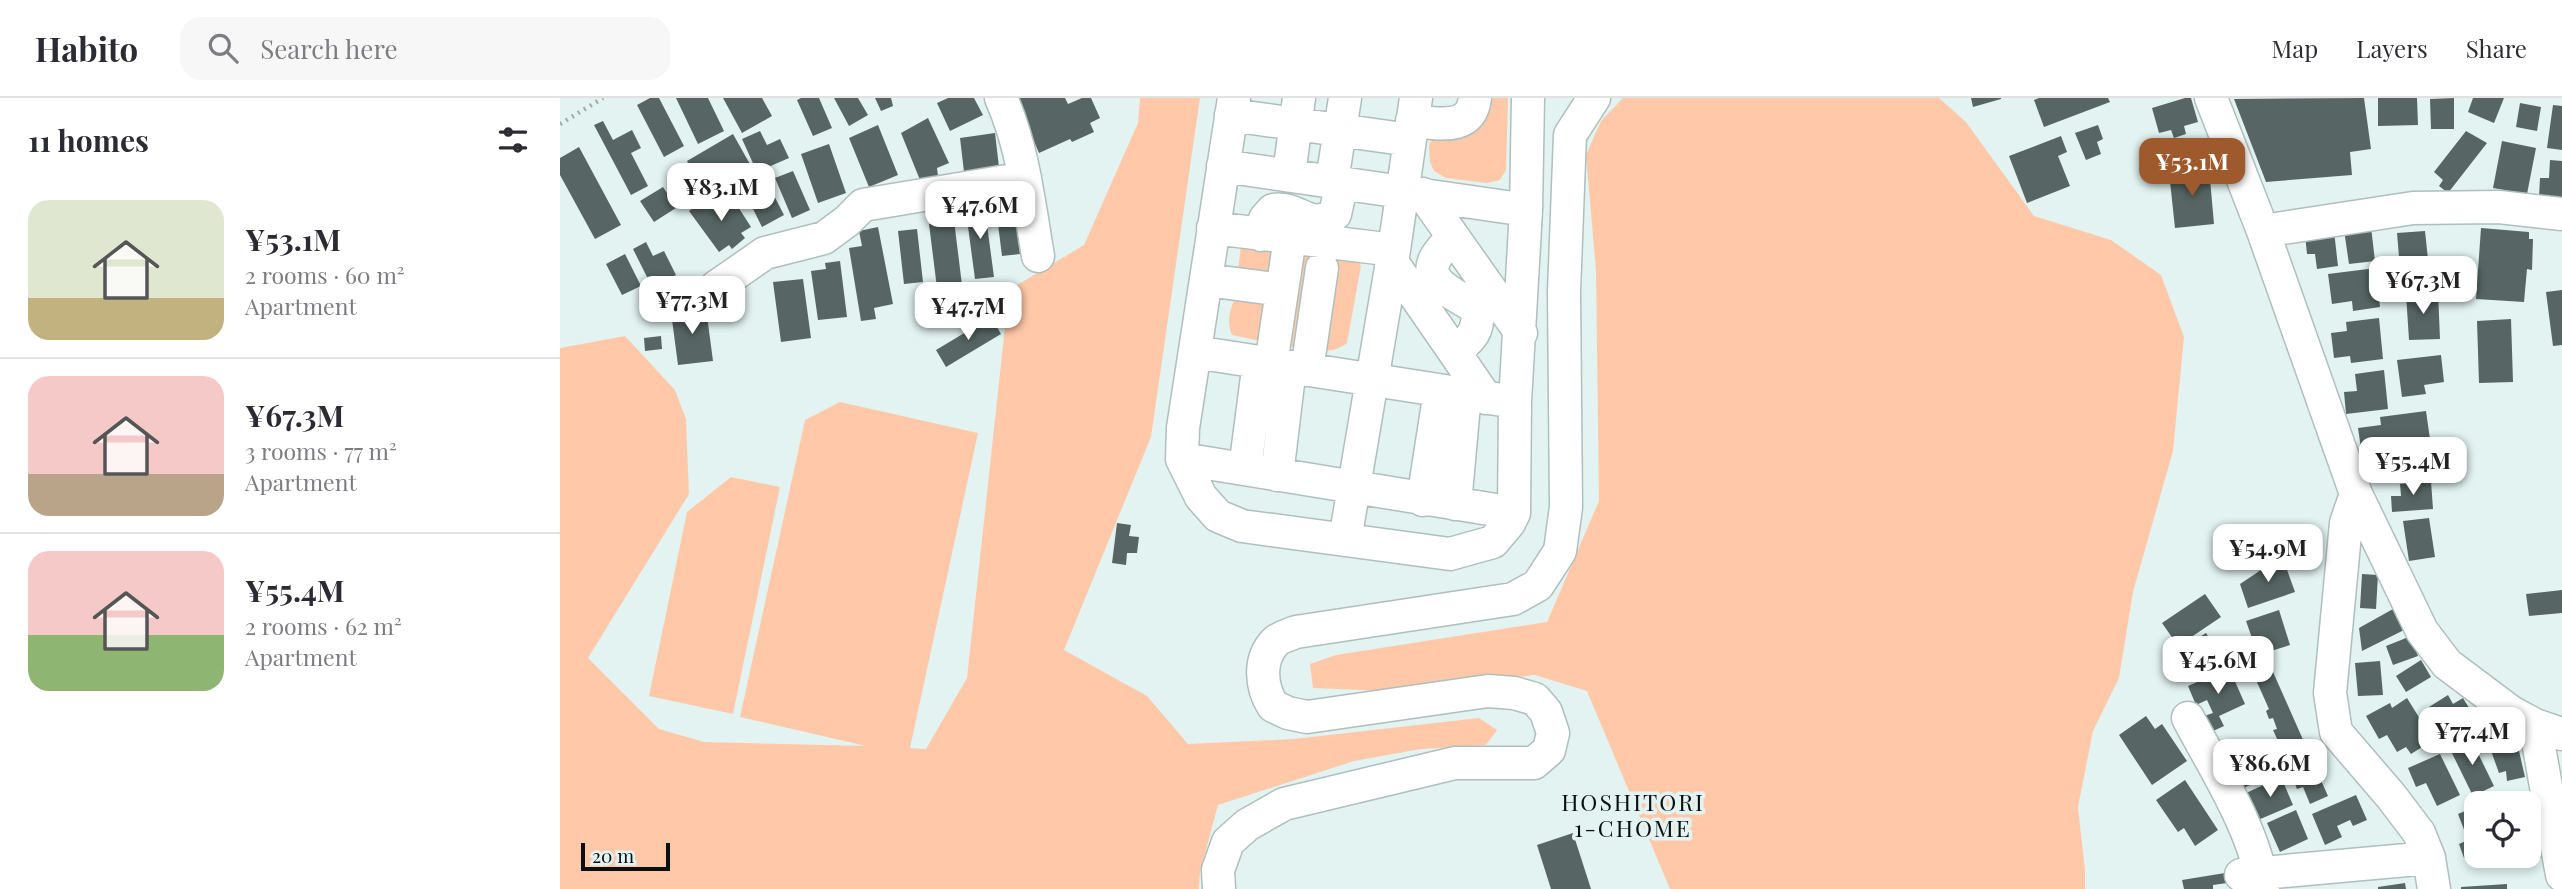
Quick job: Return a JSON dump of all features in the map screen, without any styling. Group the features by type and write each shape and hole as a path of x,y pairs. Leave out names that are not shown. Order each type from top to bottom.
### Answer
{"street":[{"path":"1001,98 1009,116 1025,178 1038,256"},
{"path":"1278,475 1282,290 1276,237 1265,219 1273,211 1289,210 1309,221 1325,221 1335,214 1340,130 1345,98"},
{"path":"1213,228 1393,256 1455,352 1477,396 1514,513 1493,542 1450,554 1242,526 1218,516 1201,497 1182,459 1184,428 1213,228 1233,106 1297,111 1340,130 1413,120 1438,123 1466,119 1473,112 1475,98"},
{"path":"1219,889 1218,870 1228,842 1247,825 1284,804 1455,763 1534,763 1549,750 1553,733 1546,712 1535,699 1514,693 1488,691 1307,717 1273,706 1264,686 1262,664 1276,640 1296,632 1513,599 1538,585 1560,551 1566,507 1564,292 1570,135 1594,98"},
{"path":"2211,98 2263,230 2356,494 2422,631 2447,664 2511,712 2549,729 2562,875"},
{"path":"1423,500 1477,396 1521,333 1530,100"},
{"path":"1289,175 1297,111"},
{"path":"1345,540 1393,256 1412,193 1413,120"},
{"path":"1223,166 1526,210"},
{"path":"716,287 765,253 824,238 863,205 1025,178"},
{"path":"1412,193 1452,237 1521,333"},
{"path":"2263,230 2413,208 2499,206 2562,214"},
{"path":"1452,237 1434,260 1432,272 1437,282 1478,310 1474,335 1455,352"},
{"path":"1245,469 1282,366 1322,268"},
{"path":"1206,280 1282,290"},
{"path":"1195,352 1477,396"},
{"path":"1455,504 1477,396"},
{"path":"1182,459 1514,513"},
{"path":"2356,494 2346,523 2330,693 2336,732 2419,833 2428,858 2434,889"},
{"path":"2188,718 2250,837 2255,879 2428,858"}],"path":[{"path":"560,124 603,98"}],"shaded area":[{"path":"1140,98 1200,98 1151,437 1064,650 1147,696 1188,744 1294,739 1479,718 1497,730 1486,745 1421,749 1354,761 1218,805 1200,872 1199,889 560,889 560,348 625,336 675,390 686,419 689,494 588,658 659,729 704,742 866,746 740,717 805,420 840,402 978,433 910,748 926,749 967,678 1009,290 1084,245 1138,123"},
{"path":"1484,98 1508,98 1506,170 1500,180 1487,183 1446,178 1434,171 1430,162 1429,146 1433,134"},
{"path":"1623,98 1939,98 1966,122 2034,216 2111,240 2161,275 2184,337 2173,451 2133,592 2119,678 2093,731 2078,807 2085,889 1670,889 1587,691 1535,675 1386,691 1313,688 1310,664 1336,655 1547,622 1599,501 1596,271 1586,155 1601,121"},
{"path":"1241,245 1281,247 1275,281 1238,271"},
{"path":"1297,251 1352,253 1361,266 1347,343 1333,350 1286,346"},
{"path":"1237,295 1271,299 1266,342 1232,335 1230,315"},
{"path":"731,477 780,487 733,714 649,696 687,512"}],"building":[{"path":"650,98 659,98 684,146 664,157 637,105"},
{"path":"676,98 708,98 724,131 698,144"},
{"path":"723,98 762,98 772,116 742,133"},
{"path":"819,98 832,128 813,136 797,100"},
{"path":"834,98 858,98 868,115 849,126"},
{"path":"875,98 891,98 893,106 881,111"},
{"path":"948,98 974,98 983,115 950,131 937,103"},
{"path":"1015,98 1065,98 1068,104 1082,98 1091,98 1100,118 1090,123 1094,132 1039,153"},
{"path":"1971,98 2001,98 2001,99 1973,107"},
{"path":"2108,98 2110,102 2044,127 2034,100"},
{"path":"2191,98 2198,122 2184,126 2186,134 2174,138 2171,130 2159,133 2152,108"},
{"path":"2364,98 2371,149 2350,152 2352,175 2266,182 2234,99"},
{"path":"2378,98 2417,98 2418,125 2378,126"},
{"path":"2454,98 2454,129 2431,129 2430,99"},
{"path":"2473,98 2504,98 2494,123 2468,112"},
{"path":"2520,103 2541,107 2537,131 2516,127"},
{"path":"2553,105 2562,106 2562,150 2547,148"},
{"path":"928,118 949,163 937,168 938,176 920,180 901,133"},
{"path":"603,121 613,140 632,130 641,148 631,153 648,186 631,195 594,125"},
{"path":"878,125 898,175 869,187 849,138"},
{"path":"2098,125 2103,139 2097,142 2101,154 2086,160 2075,133"},
{"path":"760,131 767,145 780,139 789,158 757,172 742,139"},
{"path":"2466,131 2487,143 2448,193 2439,186 2443,180 2434,172"},
{"path":"995,133 999,167 964,172 960,138"},
{"path":"733,134 751,166 712,189 706,179 699,183 687,161"},
{"path":"2061,136 2067,152 2058,156 2070,186 2027,203 2009,156"},
{"path":"2502,141 2536,148 2527,194 2493,188"},
{"path":"829,144 846,193 818,203 801,154"},
{"path":"579,147 621,225 595,239 560,175 560,158"},
{"path":"2550,160 2562,161 2562,198 2539,197 2540,178 2549,178"},
{"path":"2209,168 2214,224 2175,228 2169,172"},
{"path":"793,171 810,210 792,218 775,178"},
{"path":"766,180 784,215 762,227 744,191"},
{"path":"663,187 671,199 685,191 690,199 654,222 640,201"},
{"path":"709,196 720,211 735,202 751,227 741,233 745,238 732,249 729,245 719,252 689,211"},
{"path":"1013,198 1020,254 1002,256 995,200"},
{"path":"984,202 994,277 975,279 965,204"},
{"path":"952,204 962,285 937,288 929,224 942,222 940,206"},
{"path":"878,227 893,304 874,308 876,319 861,321 849,248 862,246 859,231"},
{"path":"2371,227 2375,261 2349,264 2344,230"},
{"path":"2481,228 2529,232 2529,239 2533,239 2532,270 2527,269 2524,302 2476,299"},
{"path":"917,229 923,282 904,284 898,231"},
{"path":"2334,231 2338,266 2317,269 2315,254 2307,254 2305,235"},
{"path":"2425,231 2430,278 2401,281 2397,233"},
{"path":"646,242 653,256 664,251 676,275 652,287 633,249"},
{"path":"625,254 641,286 622,295 606,264"},
{"path":"840,261 847,317 818,320 811,271 826,269 825,263"},
{"path":"2376,268 2380,307 2353,311 2352,301 2332,304 2328,274"},
{"path":"803,279 811,338 781,342 773,282"},
{"path":"2562,290 2562,345 2553,346 2546,292"},
{"path":"2438,292 2440,339 2409,340 2406,294"},
{"path":"706,308 713,361 678,365 671,312"},
{"path":"991,317 1001,334 946,367 936,350"},
{"path":"2379,318 2383,359 2351,363 2350,356 2334,358 2331,333 2347,331 2346,322"},
{"path":"2511,319 2513,382 2479,383 2477,321"},
{"path":"661,336 662,349 645,351 644,338"},
{"path":"2441,355 2444,382 2424,385 2426,394 2402,397 2397,360"},
{"path":"2384,370 2388,409 2346,414 2344,392 2357,391 2355,374"},
{"path":"2426,411 2434,467 2387,473 2386,459 2363,462 2358,428 2381,425 2380,417"},
{"path":"2431,481 2433,509 2392,512 2391,496 2401,496 2400,484"},
{"path":"2429,518 2435,557 2409,561 2403,521"},
{"path":"1117,523 1131,525 1129,536 1139,537 1137,553 1127,553 1126,565 1112,563"},
{"path":"2282,556 2295,592 2248,608 2240,584"},
{"path":"2362,574 2378,575 2376,609 2360,608"},
{"path":"2562,590 2562,613 2529,616 2526,594"},
{"path":"2205,594 2221,617 2178,646 2162,623"},
{"path":"2393,609 2404,630 2362,651 2359,628"},
{"path":"2279,610 2290,645 2258,655 2246,621"},
{"path":"2206,633 2222,659 2197,674 2190,662 2181,667 2173,654"},
{"path":"2411,636 2418,656 2393,665 2386,646"},
{"path":"2421,660 2431,677 2406,692 2396,676"},
{"path":"2380,661 2383,695 2358,696 2355,663"},
{"path":"2269,663 2328,796 2310,804 2303,787 2297,789 2293,779 2299,777 2273,730 2277,729 2273,718 2269,719 2266,711 2269,709 2256,680 2250,682 2246,673"},
{"path":"2229,668 2245,704 2219,716 2224,726 2211,732 2204,716 2213,713 2207,700 2196,705 2188,686"},
{"path":"2448,695 2453,704 2463,698 2475,718 2446,736 2429,707"},
{"path":"2407,698 2433,740 2411,754 2406,747 2397,752 2387,735 2379,739 2366,716 2390,703 2392,708"},
{"path":"2146,716 2155,729 2162,724 2187,761 2152,785 2119,735"},
{"path":"2500,729 2505,740 2516,738 2525,777 2507,781 2506,771 2499,773 2485,734"},
{"path":"2262,739 2269,755 2259,760 2267,778 2243,788 2228,754"},
{"path":"2471,739 2494,786 2484,791 2471,791 2450,749"},
{"path":"2440,754 2460,795 2437,806 2426,783 2416,787 2408,768"},
{"path":"2281,777 2293,805 2258,820 2246,793"},
{"path":"2185,780 2218,830 2195,846 2184,828 2178,832 2156,800"},
{"path":"2356,795 2367,820 2353,826 2350,820 2337,826 2342,837 2325,845 2312,814"},
{"path":"2296,810 2308,839 2280,852 2267,823"},
{"path":"2464,812 2464,830 2458,814"},
{"path":"2541,828 2549,856 2541,858"},
{"path":"1573,833 1591,889 1551,889 1537,845"},
{"path":"2464,842 2464,858 2459,844"},
{"path":"2225,873 2227,883 2213,885 2213,889 2184,889 2182,880"},
{"path":"2405,883 2406,889 2378,889 2378,887"},
{"path":"2507,884 2507,889 2461,889 2461,887"}],"district":[{"name":"HOSHITORI 1-CHOME","path":"1633,816"}]}
